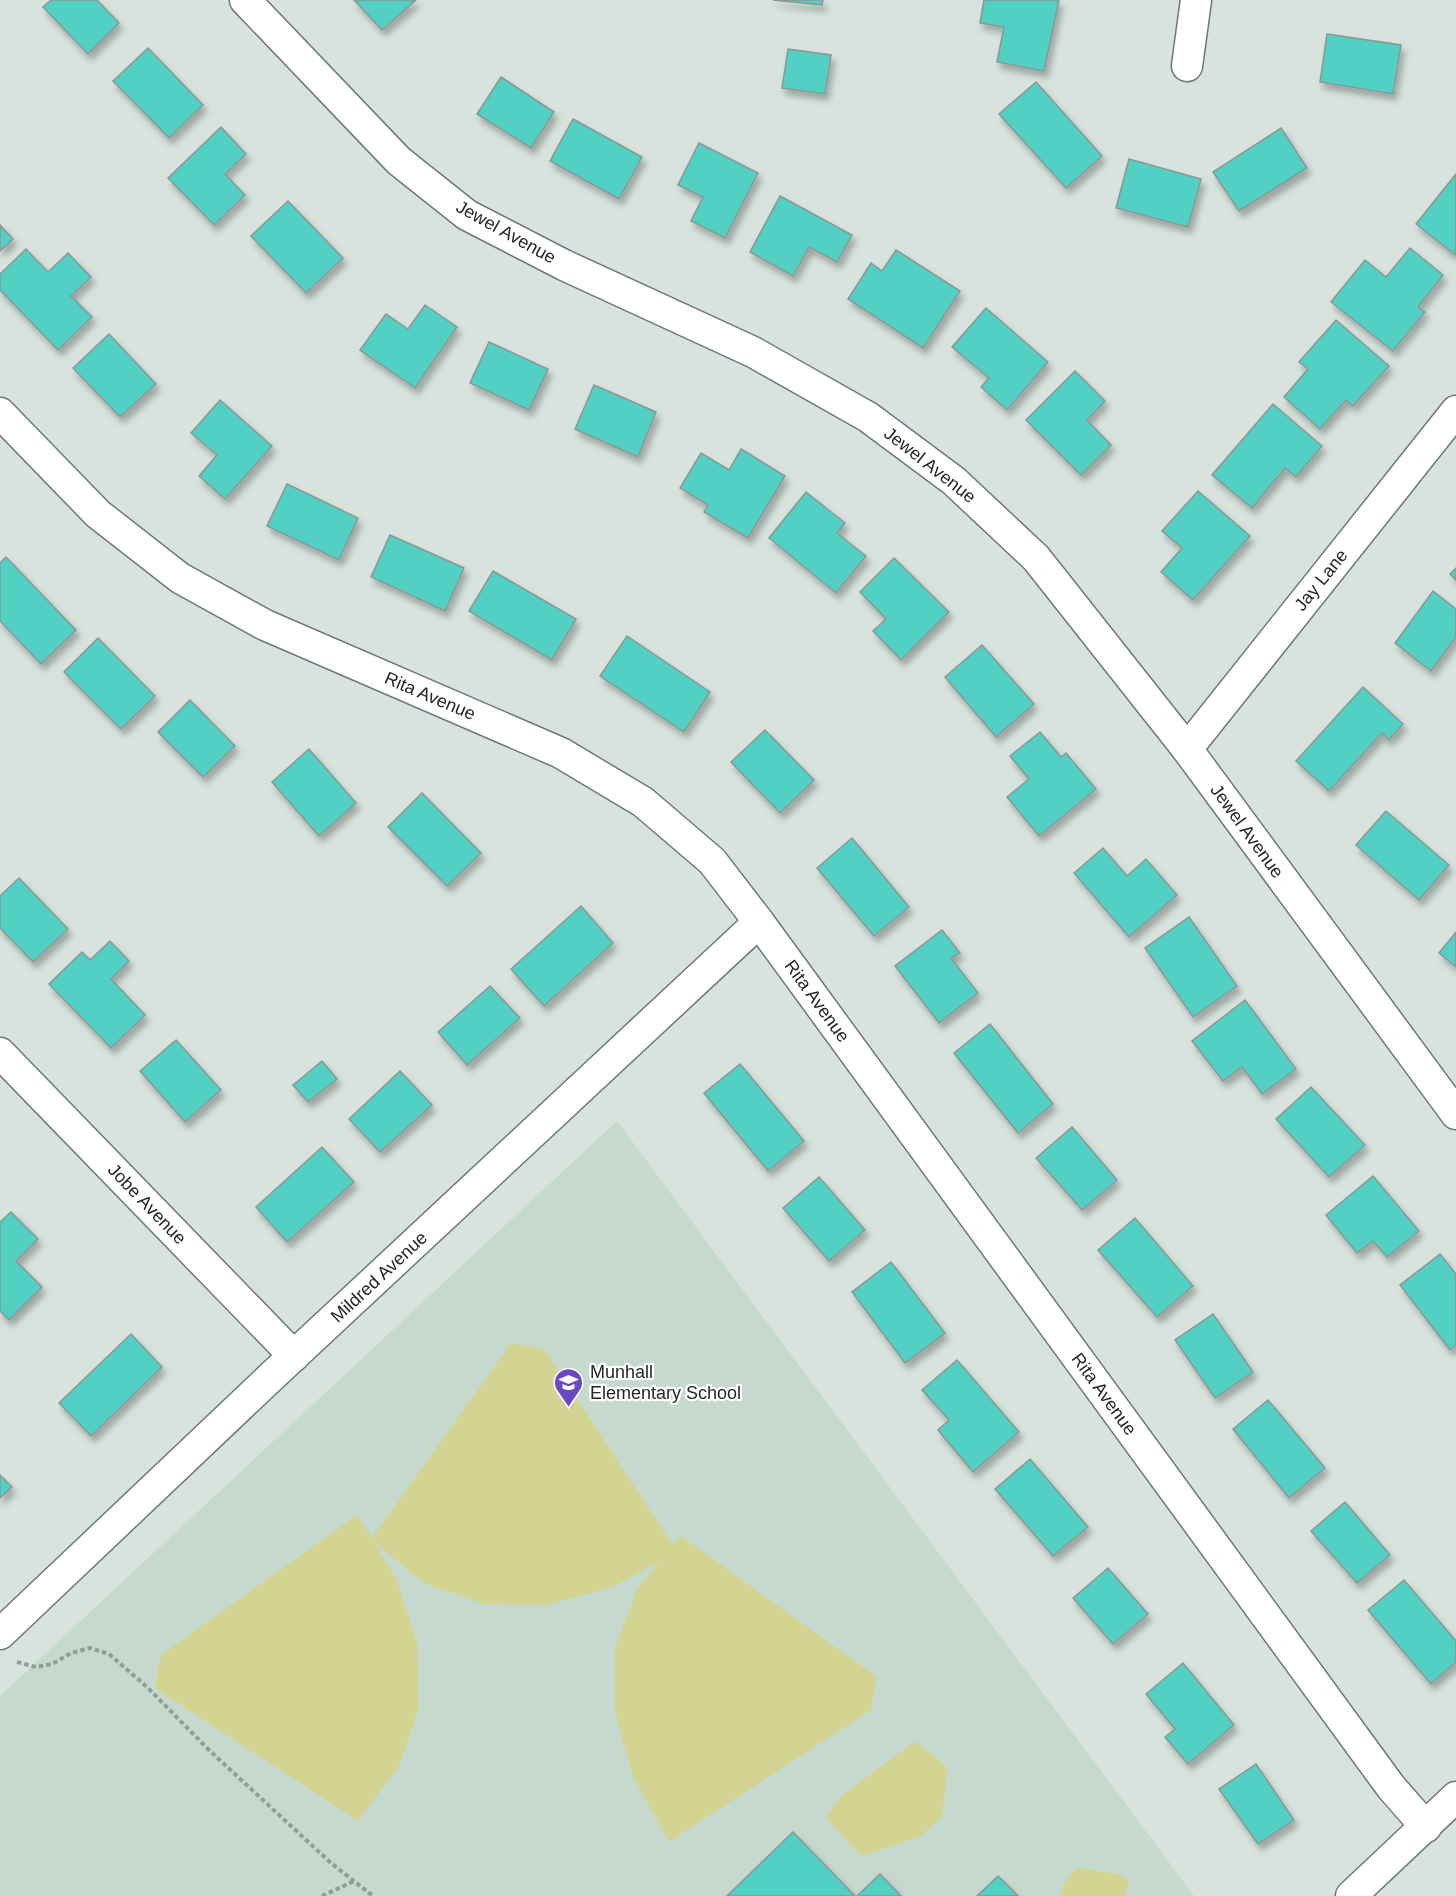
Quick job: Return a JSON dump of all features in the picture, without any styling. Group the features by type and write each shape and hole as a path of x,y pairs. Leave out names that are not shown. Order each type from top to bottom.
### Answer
{"street":[{"name":"Jewel Avenue","path":"245,0 399,161 467,215 564,265 753,352 868,417 954,481 1036,558 1186,749 1456,1114"},
{"path":"1187,66 1196,0"},
{"name":"Jay Lane","path":"1186,749 1456,411"},
{"name":"Rita Avenue","path":"0,413 98,514 180,578 265,625 570,758 643,802 712,861 759,922 1391,1787 1426,1827"},
{"name":"Mildred Avenue","path":"0,1634 759,922"},
{"name":"Jobe Avenue","path":"0,1053 294,1356"},
{"path":"1351,1896 1456,1797"}],"path":[{"path":"14,1661 36,1667 52,1664 71,1653 90,1648 109,1654 147,1687 210,1752 331,1863 373,1896"},
{"path":"322,1896 354,1881"}],"shaded area":[{"name":"Munhall Elementary School","path":"617,1121 1194,1896 0,1896 0,1696"}],"green space":[{"path":"511,1343 544,1349 673,1545 681,1536 877,1677 871,1710 669,1842 633,1777 615,1712 615,1648 637,1589 659,1562 612,1587 547,1605 484,1604 424,1583 374,1542 396,1578 417,1643 419,1707 399,1766 358,1821 155,1688 161,1655 357,1515 372,1538"},
{"path":"915,1741 948,1768 942,1817 919,1837 862,1856 826,1818 840,1797"},
{"path":"1078,1868 1123,1875 1129,1883 1125,1896 1059,1896 1067,1878"}],"building":[{"path":"51,0 97,0 119,23 88,54 43,7"},
{"path":"354,0 416,0 382,30"},
{"path":"773,0 823,0 822,5"},
{"path":"984,0 1059,0 1044,71 997,62 1004,27 980,23"},
{"path":"1327,34 1401,45 1393,94 1320,82"},
{"path":"148,48 203,105 169,138 113,81"},
{"path":"788,49 831,55 825,94 782,88"},
{"path":"501,77 554,112 531,148 477,114"},
{"path":"1036,82 1102,156 1066,188 999,114"},
{"path":"573,119 642,157 619,199 550,161"},
{"path":"221,127 246,154 225,174 245,195 214,225 168,178"},
{"path":"1281,128 1307,168 1239,211 1213,172"},
{"path":"699,143 758,173 725,238 691,221 703,197 678,185"},
{"path":"1129,159 1201,179 1188,227 1116,208"},
{"path":"1456,174 1456,254 1455,255 1416,224"},
{"path":"780,196 852,235 837,262 809,247 793,276 750,252"},
{"path":"288,201 343,258 306,293 251,236"},
{"path":"0,225 13,239 0,251"},
{"path":"1410,248 1443,275 1418,307 1425,312 1393,351 1331,302 1365,260 1386,277"},
{"path":"26,249 48,272 68,253 91,277 71,296 92,317 58,350 0,290 0,274"},
{"path":"896,250 960,291 923,348 848,299 871,263 882,271"},
{"path":"425,305 457,327 415,388 360,350 386,314 408,329"},
{"path":"986,308 1048,362 1007,410 981,387 989,378 952,347"},
{"path":"1336,320 1389,366 1353,406 1346,400 1320,429 1284,397 1308,369 1299,362"},
{"path":"109,334 156,384 120,417 73,368"},
{"path":"489,342 548,369 529,410 470,383"},
{"path":"1075,371 1105,401 1087,420 1111,445 1081,475 1026,420"},
{"path":"594,385 656,412 638,457 575,429"},
{"path":"220,400 272,446 225,499 199,476 217,455 191,433"},
{"path":"1273,404 1322,446 1296,477 1285,468 1252,508 1212,475"},
{"path":"741,449 785,476 748,538 704,512 708,505 680,488 701,453 729,470"},
{"path":"287,484 358,518 339,560 267,526"},
{"path":"1198,491 1250,536 1193,600 1161,572 1182,548 1162,531"},
{"path":"806,492 845,523 837,533 866,556 836,593 769,538"},
{"path":"390,535 464,568 445,611 371,577"},
{"path":"6,557 76,630 41,664 0,621 0,563"},
{"path":"894,558 949,612 901,660 873,631 886,619 860,592"},
{"path":"1456,568 1456,580 1450,574"},
{"path":"493,571 576,619 552,660 469,611"},
{"path":"1433,591 1456,609 1456,637 1431,671 1395,643"},
{"path":"627,636 710,692 684,732 600,676"},
{"path":"98,638 155,696 121,729 64,672"},
{"path":"982,645 1034,704 996,737 945,677"},
{"path":"1363,687 1403,724 1389,740 1382,733 1329,791 1296,761"},
{"path":"190,700 235,746 203,777 158,732"},
{"path":"765,730 814,780 780,813 731,762"},
{"path":"1040,732 1061,757 1066,753 1096,789 1039,836 1007,797 1029,779 1010,756"},
{"path":"309,749 356,803 319,836 272,782"},
{"path":"422,793 481,853 447,886 388,827"},
{"path":"1386,811 1449,865 1419,900 1356,845"},
{"path":"852,838 909,907 874,936 817,868"},
{"path":"1103,848 1127,876 1146,859 1177,895 1129,937 1074,873"},
{"path":"19,878 68,929 33,962 0,928 0,896"},
{"path":"581,906 613,943 544,1006 511,969"},
{"path":"1189,917 1237,986 1193,1017 1145,948"},
{"path":"942,930 960,953 951,958 978,993 939,1023 895,966"},
{"path":"1456,932 1456,967 1439,953"},
{"path":"110,941 129,961 111,979 145,1015 111,1048 49,984 82,952 90,960"},
{"path":"490,986 520,1018 467,1065 438,1032"},
{"path":"1245,1000 1296,1069 1262,1094 1242,1067 1223,1081 1192,1041"},
{"path":"990,1024 1053,1104 1018,1133 954,1053"},
{"path":"176,1040 221,1090 185,1122 140,1071"},
{"path":"322,1061 337,1079 308,1102 293,1085"},
{"path":"740,1064 804,1141 768,1171 704,1093"},
{"path":"400,1071 432,1105 380,1152 349,1119"},
{"path":"1311,1087 1365,1145 1329,1177 1276,1119"},
{"path":"1072,1127 1117,1180 1082,1210 1036,1158"},
{"path":"322,1147 354,1182 287,1242 256,1207"},
{"path":"1373,1176 1419,1231 1387,1257 1373,1241 1357,1253 1326,1215"},
{"path":"819,1177 865,1230 829,1261 783,1208"},
{"path":"11,1212 38,1239 16,1261 42,1287 9,1320 0,1311 0,1222"},
{"path":"1135,1218 1193,1286 1157,1317 1098,1250"},
{"path":"1440,1254 1456,1274 1456,1345 1450,1350 1400,1285"},
{"path":"891,1262 945,1333 905,1363 852,1292"},
{"path":"1213,1314 1253,1372 1215,1398 1175,1340"},
{"path":"131,1334 162,1367 91,1436 59,1403"},
{"path":"957,1360 1019,1432 973,1472 938,1430 949,1420 922,1390"},
{"path":"1268,1400 1325,1468 1289,1498 1233,1429"},
{"path":"1030,1459 1088,1527 1053,1556 995,1489"},
{"path":"0,1475 12,1487 0,1498"},
{"path":"1345,1502 1390,1555 1357,1583 1311,1531"},
{"path":"1108,1568 1148,1614 1113,1644 1073,1598"},
{"path":"1404,1580 1456,1641 1456,1662 1431,1684 1368,1610"},
{"path":"1183,1663 1234,1725 1188,1764 1165,1737 1175,1729 1146,1694"},
{"path":"1256,1764 1294,1820 1258,1844 1219,1789"},
{"path":"793,1832 855,1896 727,1896"},
{"path":"880,1874 901,1896 857,1896"},
{"path":"998,1876 1018,1896 977,1896"}],"place":[{"name":"Munhall Elementary School","path":"569,1408"}]}
